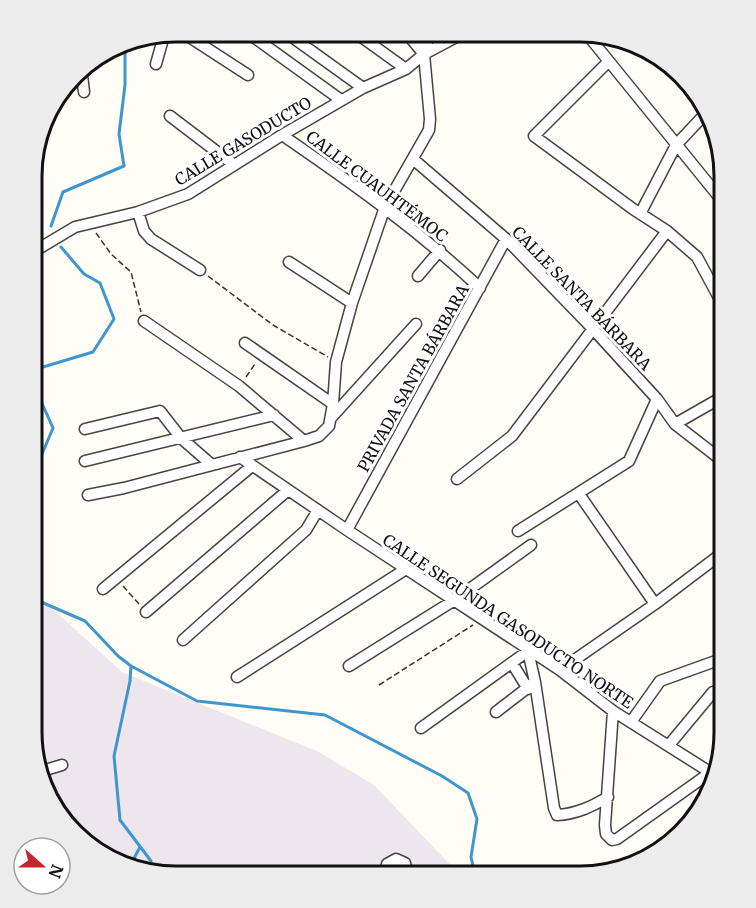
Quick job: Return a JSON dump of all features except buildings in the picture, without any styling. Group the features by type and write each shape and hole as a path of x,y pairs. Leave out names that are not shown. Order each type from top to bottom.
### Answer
{"street":[{"path":"197,42 248,75"},
{"path":"261,42 341,100"},
{"path":"299,42 363,88"},
{"path":"368,42 406,69"},
{"path":"414,42 424,54"},
{"path":"331,419 336,362 352,303 385,207 429,130 424,54 427,42"},
{"name":"CALLE GASODUCTO","path":"42,246 67,231 89,222 138,212 188,194 233,164 341,100 406,69 424,54 447,42"},
{"path":"156,64 162,43"},
{"path":"593,43 676,145 714,187"},
{"path":"608,62 534,136 633,209 641,212 667,231 697,257 714,288"},
{"path":"83,80 84,92"},
{"path":"170,116 233,164"},
{"path":"641,212 676,145 701,119"},
{"name":"CALLE CUAUHTÉMOC","path":"282,135 385,207 440,250 480,288"},
{"name":"CALLE SANTA BÁRBARA","path":"413,159 506,239 657,399 675,424 714,454"},
{"path":"138,212 144,231 151,239 200,270"},
{"path":"457,479 512,436 667,231"},
{"name":"PRIVADA SANTA BÁRBARA","path":"346,530 506,239"},
{"path":"418,276 440,250"},
{"path":"289,262 352,303"},
{"path":"144,321 239,386 304,441"},
{"name":"PRIVADA SANTA BÁRBARA","path":"88,495 319,436 325,432 331,419 416,324"},
{"path":"245,343 333,404"},
{"path":"518,531 629,461 657,399"},
{"path":"675,424 714,402"},
{"path":"85,429 160,411 181,438 212,465"},
{"path":"85,461 274,415"},
{"name":"CALLE SEGUNDA GASODUCTO NORTE","path":"240,458 528,651 560,670 613,711 708,770"},
{"path":"103,589 252,466"},
{"path":"146,612 287,490"},
{"path":"579,494 655,604"},
{"path":"183,640 306,530 318,510"},
{"path":"349,666 453,601 531,545"},
{"path":"560,670 655,604 714,559"},
{"path":"237,677 406,569"},
{"path":"420,728 528,651"},
{"path":"528,651 532,686 557,815 571,814 608,797"},
{"path":"631,722 660,681 714,662"},
{"path":"512,663 532,686"},
{"path":"496,712 532,686"},
{"path":"669,745 712,692"},
{"path":"613,711 605,825 606,834 612,840 617,839 706,777"},
{"path":"48,769 62,765"},
{"path":"387,866 389,862 396,859 403,861 405,866"}],"path":[{"path":"89,222 111,254 131,272 144,321"},
{"path":"200,270 273,326 336,362"},
{"path":"239,386 261,356"},
{"path":"116,578 146,612"},
{"path":"379,685 481,619"}],"shaded area":[{"path":"42,599 122,672 319,752 374,785 451,866 168,866 125,856 109,848 81,827 70,813 52,783 47,766 42,732"}],"waterway":[{"path":"51,226 63,192 124,166 119,134 125,85 125,52"},
{"path":"42,367 93,352 114,319 100,283 84,274 61,247"},
{"path":"42,403 53,428 42,454"},
{"path":"42,602 85,621 118,656 131,666 197,701 325,715 442,776 468,793 477,819 471,857 473,866"},
{"path":"131,666 130,681 114,756 120,820 151,863"},
{"path":"134,859 140,847"}]}
